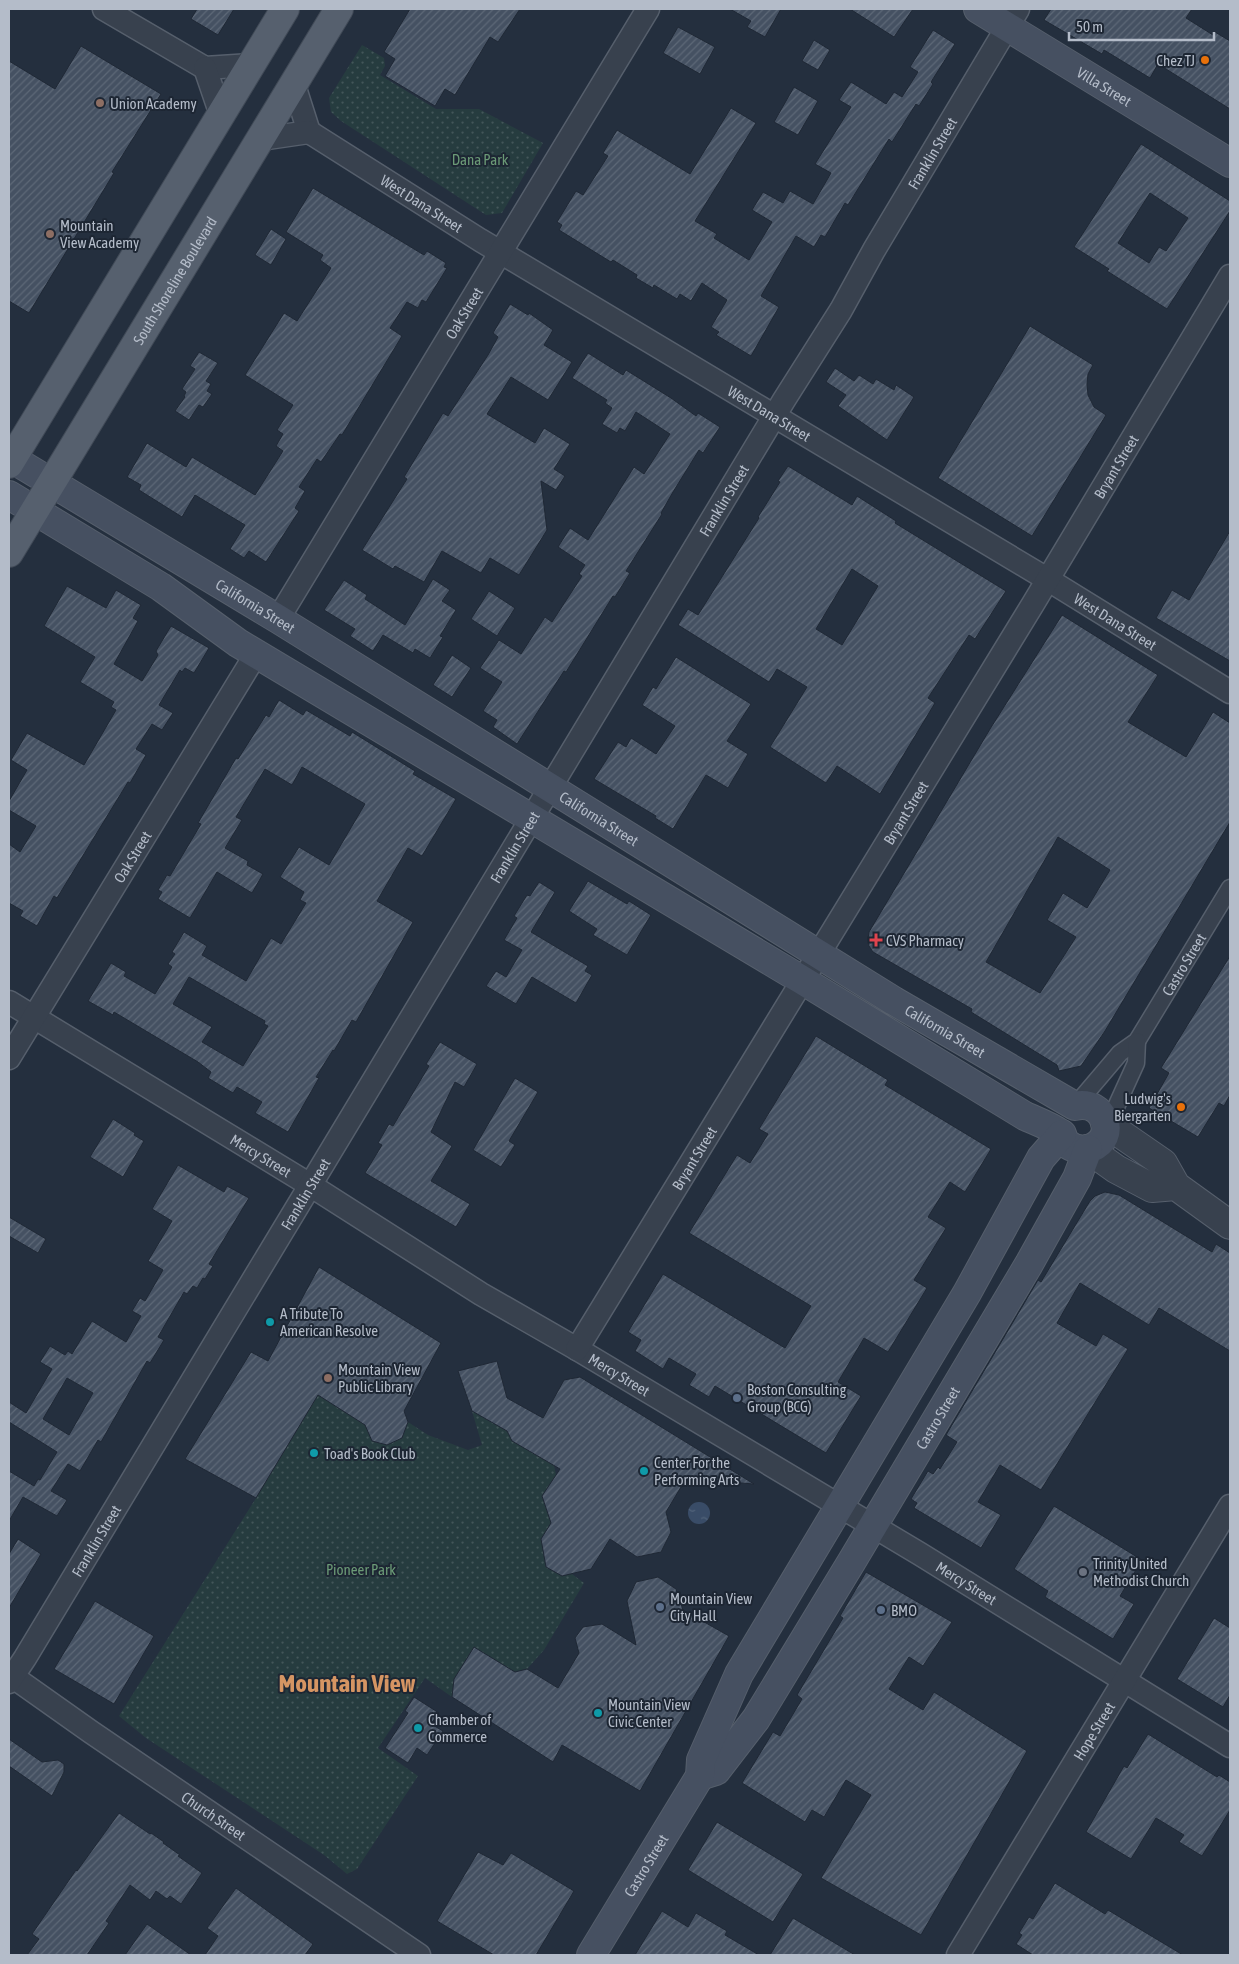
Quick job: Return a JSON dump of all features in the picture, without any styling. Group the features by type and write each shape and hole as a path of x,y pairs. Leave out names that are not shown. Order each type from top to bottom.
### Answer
{"main road":[{"path":"10,460 285,9"},
{"name":"South Shoreline Boulevard","path":"9,553 339,9"},
{"name":"Villa Street","path":"978,9 1013,18 1230,163"},
{"name":"California Street","path":"10,460 52,483 278,619 950,1035 1075,1106 1087,1105 1094,1108 1101,1114 1105,1123"},
{"name":"California Street","path":"9,495 161,587 256,654 802,980 1025,1116 1062,1134 1065,1141 1071,1146 1078,1149 1088,1149"},
{"name":"Castro Street","path":"591,1955 700,1776 701,1760 739,1674 967,1293 1041,1158 1062,1134 1060,1127 1064,1116 1075,1106"},
{"name":"Castro Street","path":"700,1776 716,1771 756,1719 1029,1264 1077,1178 1088,1149 1096,1146 1101,1141 1105,1132 1105,1123"}],"street":[{"path":"104,9 205,68 251,65"},
{"name":"Oak Street","path":"278,619 648,9"},
{"name":"Franklin Street","path":"10,1678 774,416 841,310 874,250 1013,18"},
{"path":"205,68 221,114"},
{"path":"261,139 310,132 294,84"},
{"name":"West Dana Street","path":"310,132 501,252 1047,579 1230,692"},
{"name":"Bryant Street","path":"577,1349 1230,276"},
{"name":"Oak Street","path":"9,1058 256,654"},
{"name":"Castro Street","path":"1075,1106 1120,1053 1137,1041 1230,888"},
{"name":"Mercy Street","path":"9,1002 310,1185 481,1294 840,1506 1126,1680 1230,1746"},
{"name":"Castro Street","path":"1105,1123 1116,1107 1136,1063 1137,1041"},
{"name":"California Street","path":"1105,1123 1163,1163 1176,1186 1230,1224"},
{"name":"California Street","path":"1088,1149 1116,1169 1152,1188 1176,1186"},
{"name":"Hope Street","path":"958,1955 1230,1506"},
{"name":"Church Street","path":"10,1678 419,1955"}],"green space":[{"name":"Dana Park","path":"362,45 384,58 385,66 380,75 436,109 479,109 543,143 502,213 486,215 341,121 331,112 329,98"},
{"name":"Pioneer Park","path":"318,1395 365,1425 372,1441 387,1445 402,1438 408,1422 428,1435 468,1450 482,1445 472,1411 507,1431 512,1441 554,1465 556,1475 542,1496 551,1523 541,1539 546,1567 562,1576 572,1574 584,1583 544,1650 527,1669 515,1672 474,1647 454,1679 452,1697 425,1678 378,1748 418,1776 357,1869 347,1874 324,1855 146,1738 119,1716 256,1498"}],"water":[{"path":"699,1502 709,1509 710,1513 703,1523 699,1524 689,1517 688,1513 695,1503"}],"building":[{"path":"197,9 234,9 218,35 191,19"},
{"path":"410,9 520,9 498,42 490,37 455,95 445,89 435,106 385,76 395,59 384,52"},
{"path":"730,9 781,9 765,37 747,27 751,21"},
{"path":"850,9 913,9 894,37"},
{"path":"1051,9 1192,9 1186,18 1213,35 1215,32 1230,41 1230,109 1158,64 1150,78 1104,50 1102,54 1044,20"},
{"path":"678,27 715,47 700,74 663,53"},
{"path":"933,30 955,44 931,82 933,84 919,106 916,104 892,142 889,139 848,205 845,203 825,237 821,235 814,247 796,236 761,296 779,307 751,356 716,335 719,332 711,327 727,300 702,283 691,301 680,294 677,299 654,285 653,288 636,278 637,275 613,260 611,262 559,230 562,225 557,222 576,191 583,195 608,156 603,153 617,130 690,174 731,108 756,123 695,221 717,234 714,238 749,260 772,222 752,210 763,192 783,203 790,191 813,204 831,173 815,164 851,107 839,100 851,82 886,104 894,92 902,97 918,72 910,67"},
{"path":"814,40 830,50 818,70 802,61"},
{"name":"Mountain View Academy","path":"81,46 161,94 112,172 114,173 29,313 9,301 9,61 55,89"},
{"path":"794,87 818,101 798,135 774,122"},
{"path":"1141,144 1230,201 1230,211 1167,309 1107,271 1109,269 1074,247","holes":["1150,193 1188,218 1166,251 1159,247 1149,263 1118,243"]},
{"path":"313,188 424,255 427,251 446,263 444,267 447,268 426,302 422,300 418,308 407,302 390,328 402,336 342,435 340,434 321,462 317,459 299,487 305,491 295,508 299,511 266,562 249,551 244,558 230,549 245,525 195,495 182,517 139,490 141,485 127,477 147,443 186,467 192,457 255,495 283,451 276,446 283,434 277,430 293,405 245,375 284,313 297,321 331,268 320,260 323,255 286,232"},
{"path":"271,229 286,239 271,265 255,255"},
{"path":"510,304 528,315 529,313 553,330 544,345 572,362 548,400 511,377 487,414 535,443 544,428 570,444 554,469 565,476 556,490 541,481 547,530 519,575 490,558 481,573 442,551 424,582 395,566 393,569 362,550 407,479 404,477 443,413 448,416 488,355 498,337 493,333"},
{"path":"1030,326 1093,365 1088,374 1088,395 1094,407 1106,415 1032,536 938,478"},
{"path":"199,352 218,363 206,381 211,384 207,391 212,394 203,407 199,405 189,420 175,411 185,397 186,392 182,389 195,369 190,366"},
{"path":"588,353 623,375 626,370 696,416 698,413 720,427 703,453 699,450 626,571 630,573 615,597 613,596 566,672 564,671 517,744 493,727 497,720 483,711 502,682 480,668 499,640 521,654 545,617 552,622 582,576 579,574 585,565 558,547 570,528 588,540 634,467 644,474 670,434 636,412 625,431 620,428 617,433 602,424 612,408 605,403 607,400 572,378"},
{"path":"835,368 854,381 859,375 873,384 876,379 894,390 896,385 914,397 887,440 838,406 846,395 826,382"},
{"path":"788,466 852,505 857,496 896,521 895,523 1006,591 975,639 969,635 928,698 935,703 880,794 837,766 826,783 770,747 807,687 777,669 769,682 678,625 688,609 698,615 759,518 780,482 778,481","holes":["852,569 878,586 842,645 816,629"]},
{"path":"1230,531 1230,661 1156,618 1172,590 1189,600"},
{"path":"433,579 450,590 442,601 456,610 440,636 443,637 430,658 415,649 413,653 383,635 373,651 350,636 355,629 324,610 344,580 367,595 365,599 405,625"},
{"path":"67,586 106,608 116,590 141,605 133,618 138,621 114,664 142,681 158,655 156,651 171,626 209,648 194,673 185,668 182,672 180,670 159,705 173,713 162,730 152,724 136,749 146,755 57,898 54,896 37,926 20,916 23,911 9,903 9,844 20,852 36,826 9,810 9,801 27,770 11,760 27,733 84,765 116,710 111,707 114,702 80,682 95,657 44,626"},
{"path":"489,591 515,608 497,636 471,619"},
{"path":"1062,615 1158,675 1128,722 1186,757 1213,712 1230,723 1230,822 1105,1031 1081,1066 1059,1071 1057,1065 971,1012 972,1009 873,952 869,946 869,932 990,729","holes":["1058,837 1110,870 1087,908 1063,893 1047,920 1076,937 1040,993 986,962"]},
{"path":"452,655 471,668 452,697 433,685"},
{"path":"676,657 751,704 727,741 748,754 728,788 706,775 673,829 655,818 656,816 594,779 618,742 626,747 631,738 656,754 675,726 642,705 653,687 656,689"},
{"path":"279,700 303,715 306,710 350,736 352,732 415,771 413,774 456,799 422,856 408,848 377,901 413,922 356,1022 352,1020 316,1077 319,1078 288,1132 255,1113 262,1102 237,1087 233,1093 208,1078 211,1072 198,1062 114,1012 113,1015 88,1001 111,963 126,972 124,976 155,994 172,967 168,964 175,954 172,952 184,932 207,946 202,955 246,981 271,938 281,944 306,903 300,900 304,892 280,877 299,847 329,865 365,804 302,767 292,785 265,769 236,817 242,820 225,848 248,861 247,865 263,874 252,893 217,872 190,918 158,899 162,892 158,890 167,875 170,876 201,824 198,823 236,758 238,759 266,715 269,717","holes":["189,977 265,1021 264,1024 268,1026 243,1066 202,1042 212,1027 173,1004"]},
{"path":"588,881 627,904 629,901 651,915 627,955 593,935 597,929 569,911"},
{"path":"539,882 555,892 531,932 588,966 585,971 592,975 576,1003 532,977 516,1004 486,986 496,971 506,977 522,950 504,940 517,918 514,916 527,895 530,896"},
{"path":"1230,956 1230,1095 1224,1106 1219,1103 1198,1137 1149,1108 1169,1073 1161,1068"},
{"path":"816,1036 888,1080 885,1085 991,1149 965,1192 950,1182 928,1217 946,1228 914,1280 927,1288 888,1352 864,1338 838,1382 861,1396 826,1453 715,1386 709,1397 689,1385 696,1374 669,1358 663,1369 635,1351 641,1340 628,1332 663,1274 785,1348 811,1306 689,1233 737,1155 750,1163 768,1134 759,1129"},
{"path":"440,1042 477,1064 464,1087 455,1082 431,1132 452,1146 431,1181 470,1204 456,1227 365,1173 382,1145 378,1143 389,1124 393,1126 429,1066 426,1064"},
{"path":"515,1078 538,1092 509,1141 515,1145 501,1167 473,1150"},
{"path":"113,1119 144,1141 123,1177 90,1157"},
{"path":"178,1165 224,1192 227,1186 249,1198 209,1264 213,1266 205,1279 203,1278 197,1288 193,1286 187,1294 184,1292 158,1337 164,1340 150,1363 147,1361 101,1442 98,1440 80,1471 68,1464 51,1491 67,1500 57,1516 23,1497 9,1521 9,1471 34,1486 38,1479 40,1480 57,1452 9,1422 9,1402 26,1413 52,1369 40,1362 50,1346 65,1355 68,1351 72,1354 92,1321 126,1342 141,1316 132,1311 140,1298 145,1301 163,1270 148,1261 172,1221 152,1209","holes":["67,1378 93,1393 69,1435 43,1419"]},
{"path":"1105,1192 1119,1195 1212,1252 1216,1244 1230,1253 1230,1351 1159,1308 1149,1325 1080,1283 1057,1323 1096,1346 1103,1334 1128,1349 1041,1490 1000,1465 978,1502 1001,1515 981,1548 914,1508 917,1503 911,1499 928,1471 933,1474 938,1467 940,1469 957,1442 946,1435 1038,1280 1041,1282 1090,1201 1095,1196"},
{"path":"9,1217 46,1239 38,1253 9,1236"},
{"name":"Mountain View Public Library","path":"319,1267 441,1343 404,1411 408,1422 402,1438 387,1445 372,1441 365,1425 318,1395 256,1498 185,1459 251,1352 268,1361"},
{"name":"Center For the Performing Arts","path":"497,1361 507,1398 543,1418 564,1380 580,1377 754,1484 703,1480 681,1487 666,1512 671,1532 661,1552 637,1557 610,1539 591,1569 562,1576 546,1567 541,1539 551,1523 542,1496 560,1469 512,1441 507,1431 472,1411 458,1371"},
{"name":"Trinity United Methodist Church","path":"1054,1506 1142,1560 1120,1596 1134,1604 1113,1639 1045,1597 1048,1591 1014,1569"},
{"path":"18,1539 41,1554 9,1608 9,1554"},
{"path":"866,1572 952,1622 923,1666 909,1657 889,1689 923,1710 934,1692 1027,1751 921,1935 821,1878 871,1795 846,1780 824,1817 812,1810 805,1822 742,1783 773,1732 780,1736 802,1699 797,1695 843,1618 840,1616"},
{"name":"Mountain View Civic Center","path":"658,1577 676,1589 683,1610 729,1636 640,1791 562,1745 553,1762 452,1697 454,1679 474,1647 515,1672 527,1669 558,1688 579,1653 575,1638 583,1627 602,1624 636,1645 627,1601 636,1582"},
{"path":"95,1601 154,1636 114,1704 54,1669"},
{"path":"1214,1618 1230,1628 1230,1695 1223,1707 1177,1679"},
{"name":"Chamber of Commerce","path":"414,1697 439,1713 431,1724 443,1731 427,1755 417,1748 408,1763 385,1748 408,1713 405,1711"},
{"path":"1148,1734 1217,1777 1219,1775 1230,1782 1230,1810 1202,1856 1179,1842 1184,1835 1156,1818 1131,1859 1086,1832 1124,1766 1127,1768"},
{"path":"9,1739 42,1762 58,1760 64,1764 64,1772 52,1796 9,1766"},
{"path":"119,1813 164,1842 180,1855 178,1856 202,1873 181,1904 170,1896 167,1899 156,1891 150,1900 130,1885 106,1921 109,1923 87,1955 27,1955 39,1939 32,1934 76,1870"},
{"path":"717,1822 803,1874 773,1922 688,1870"},
{"path":"478,1852 503,1865 511,1853 574,1891 536,1955 494,1955 437,1921"},
{"path":"1055,1883 1105,1914 1108,1910 1183,1955 1033,1955 1016,1944 1022,1935 1019,1933 1029,1917 1033,1919"},
{"path":"236,1888 313,1944 305,1955 205,1955 218,1936 207,1928"},
{"path":"662,1911 688,1927 696,1913 727,1931 725,1935 759,1955 635,1955"},
{"path":"793,1918 855,1955 770,1955"},
{"path":"147,1924 191,1955 125,1955"}],"place":[{"name":"Chez TJ","path":"1205,60"},
{"name":"Union Academy","path":"100,103"},
{"name":"Mountain View Academy","path":"50,234"},
{"name":"CVS Pharmacy","path":"876,940"},
{"name":"Ludwig's Biergarten","path":"1181,1107"},
{"name":"A Tribute To American Resolve","path":"270,1322"},
{"name":"Mountain View Public Library","path":"328,1378"},
{"name":"Boston Consulting Group (BCG)","path":"737,1398"},
{"name":"Toad's Book Club","path":"314,1453"},
{"name":"Center For the Performing Arts","path":"644,1471"},
{"name":"Trinity United Methodist Church","path":"1083,1572"},
{"name":"Mountain View City Hall","path":"660,1607"},
{"name":"BMO","path":"881,1610"},
{"name":"Mountain View Civic Center","path":"598,1713"},
{"name":"Chamber of Commerce","path":"418,1728"}],"district":[{"name":"Mountain View","path":"347,1683"}]}
